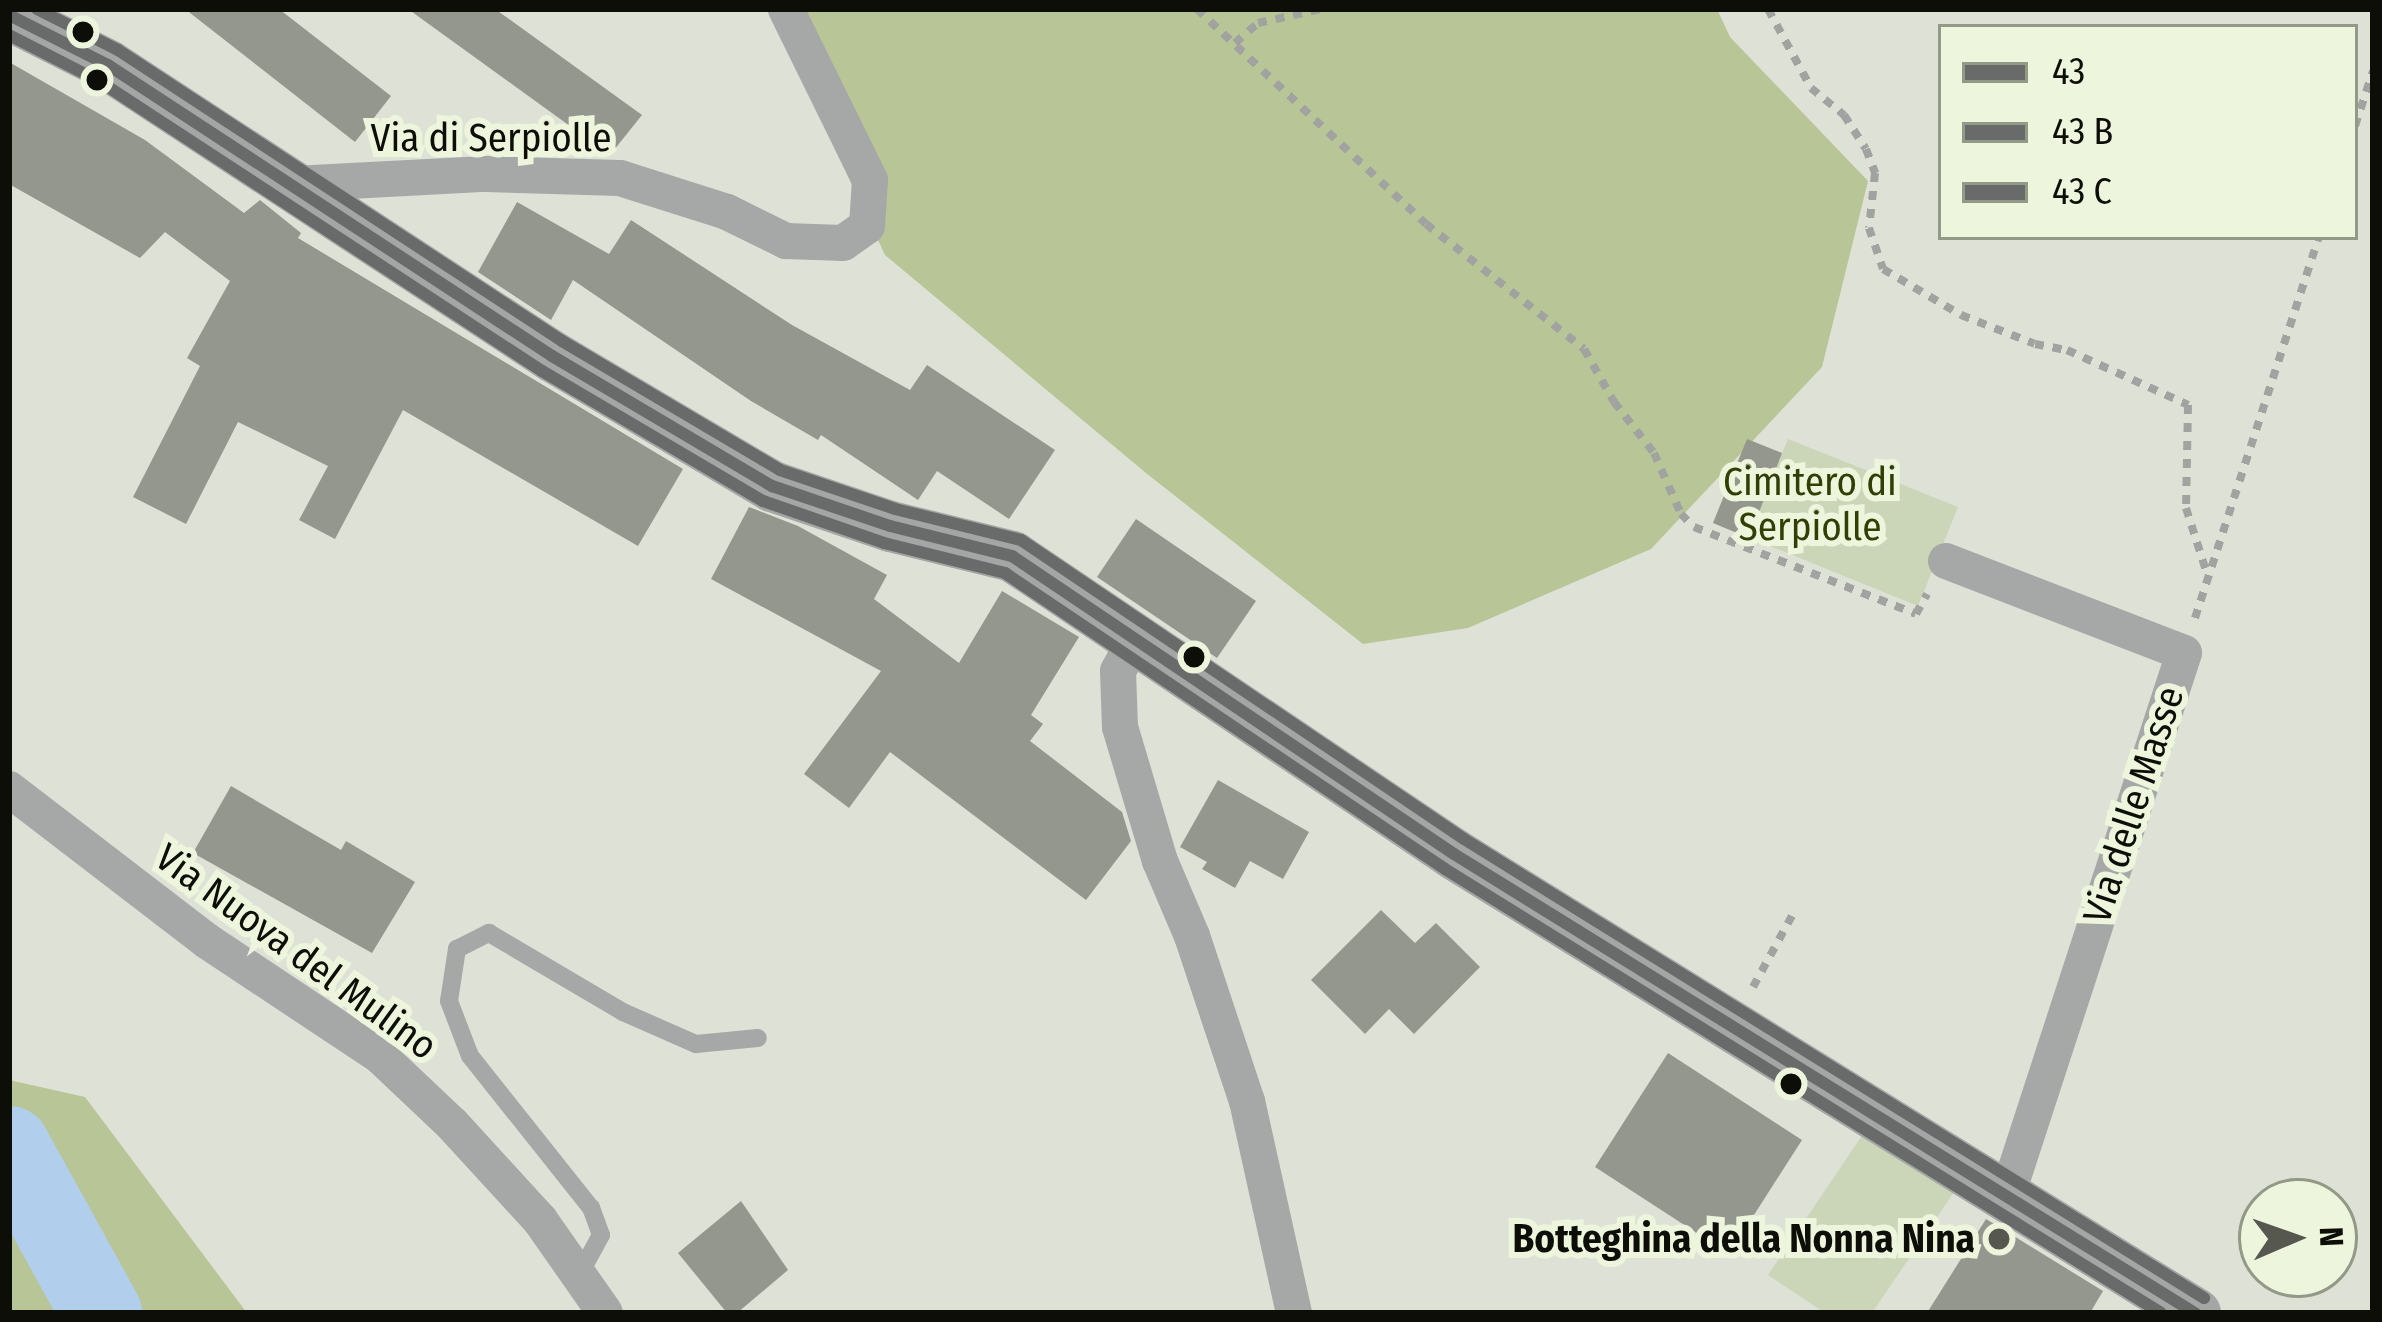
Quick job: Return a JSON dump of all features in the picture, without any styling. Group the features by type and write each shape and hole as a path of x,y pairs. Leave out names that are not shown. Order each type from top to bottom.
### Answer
{"street":[{"name":"Via di Serpiolle","path":"293,184 486,174 620,178 727,212 786,241 843,243 867,226 870,180 786,9"},
{"path":"9,15 108,64 293,184 344,224 772,486 890,526 1012,556 1454,854 2195,1313"},
{"name":"Via delle Masse","path":"1946,561 2184,653 2006,1199"},
{"path":"1134,642 1118,671 1120,727 1160,861 1192,936 1247,1102 1294,1313"},
{"name":"Via Nuova del Mulino","path":"9,790 207,941 380,1056 452,1124 540,1220 605,1313"}],"lane":[{"path":"578,1277 601,1234 590,1208 470,1056 449,1001 457,949 489,933 623,1012 696,1043 758,1038"}],"path":[{"path":"1197,9 1426,224 1584,349 1614,402 1654,453 1682,514 1694,527 1916,614 1946,561"},
{"path":"1235,43 1258,23 1321,9"},
{"path":"1768,9 1811,88 1844,115 1866,149 1875,173 1869,228 1883,268 1961,315 2035,344 2067,350 2188,405 2186,508 2208,577"},
{"path":"2358,117 2373,71"},
{"path":"2184,653 2318,240"},
{"path":"1756,980 1794,912"}],"green space":[{"path":"769,9 1717,9 1730,37 1868,181 1822,367 1651,549 1468,628 1363,644 1146,473 885,255"},
{"name":"Cimitero di Serpiolle","path":"1747,439 1782,453 1788,439 1958,507 1918,606 1713,523"},
{"path":"9,1080 85,1097 247,1313 9,1313"},
{"path":"1865,1131 1954,1192 1872,1313 1825,1313 1768,1275"}],"building":[{"path":"185,9 279,9 391,96 355,142"},
{"path":"408,9 495,9 642,115 610,155"},
{"path":"9,62 145,140 244,213 260,200 301,233 298,238 683,469 638,546 403,410 335,539 299,520 328,466 238,422 186,524 133,497 200,366 187,358 230,281 165,232 140,258 9,184"},
{"path":"517,202 609,254 631,220 792,325 910,390 927,365 1055,450 1009,519 937,471 918,500 821,435 818,440 751,401 573,280 551,320 478,272"},
{"path":"1747,439 1782,453 1749,538 1713,523"},
{"path":"749,507 798,526 887,575 874,599 959,663 1002,591 1079,637 1031,715 1043,724 1030,741 1122,812 1131,841 1086,900 890,752 849,808 804,774 881,671 711,579"},
{"path":"1136,519 1256,601 1217,658 1097,577"},
{"path":"1218,780 1309,832 1283,879 1250,861 1235,888 1202,869 1207,862 1180,847"},
{"path":"231,786 341,850 346,841 415,882 372,953 193,853"},
{"path":"1381,910 1415,943 1436,923 1480,967 1414,1034 1389,1009 1365,1034 1311,980"},
{"path":"1668,1053 1802,1140 1729,1254 1595,1167"},
{"path":"741,1201 788,1270 737,1313 727,1313 678,1253"},
{"path":"1986,1219 2103,1291 2090,1313 1927,1313"}],"waterway":[{"path":"9,1146 101,1313"}],"transit line":[{"path":"37,9 118,50 562,341 780,470 895,509 1021,540 1464,839 2204,1298"},
{"name":"43","path":"9,15 108,65 552,356 772,486 890,526 1012,556 1454,854 2195,1313"},
{"path":"9,35 99,81 542,371 763,501 884,543 1005,573 1445,869 2161,1313"}],"place":[{"name":"Botteghina della Nonna Nina","path":"1999,1239"}]}
